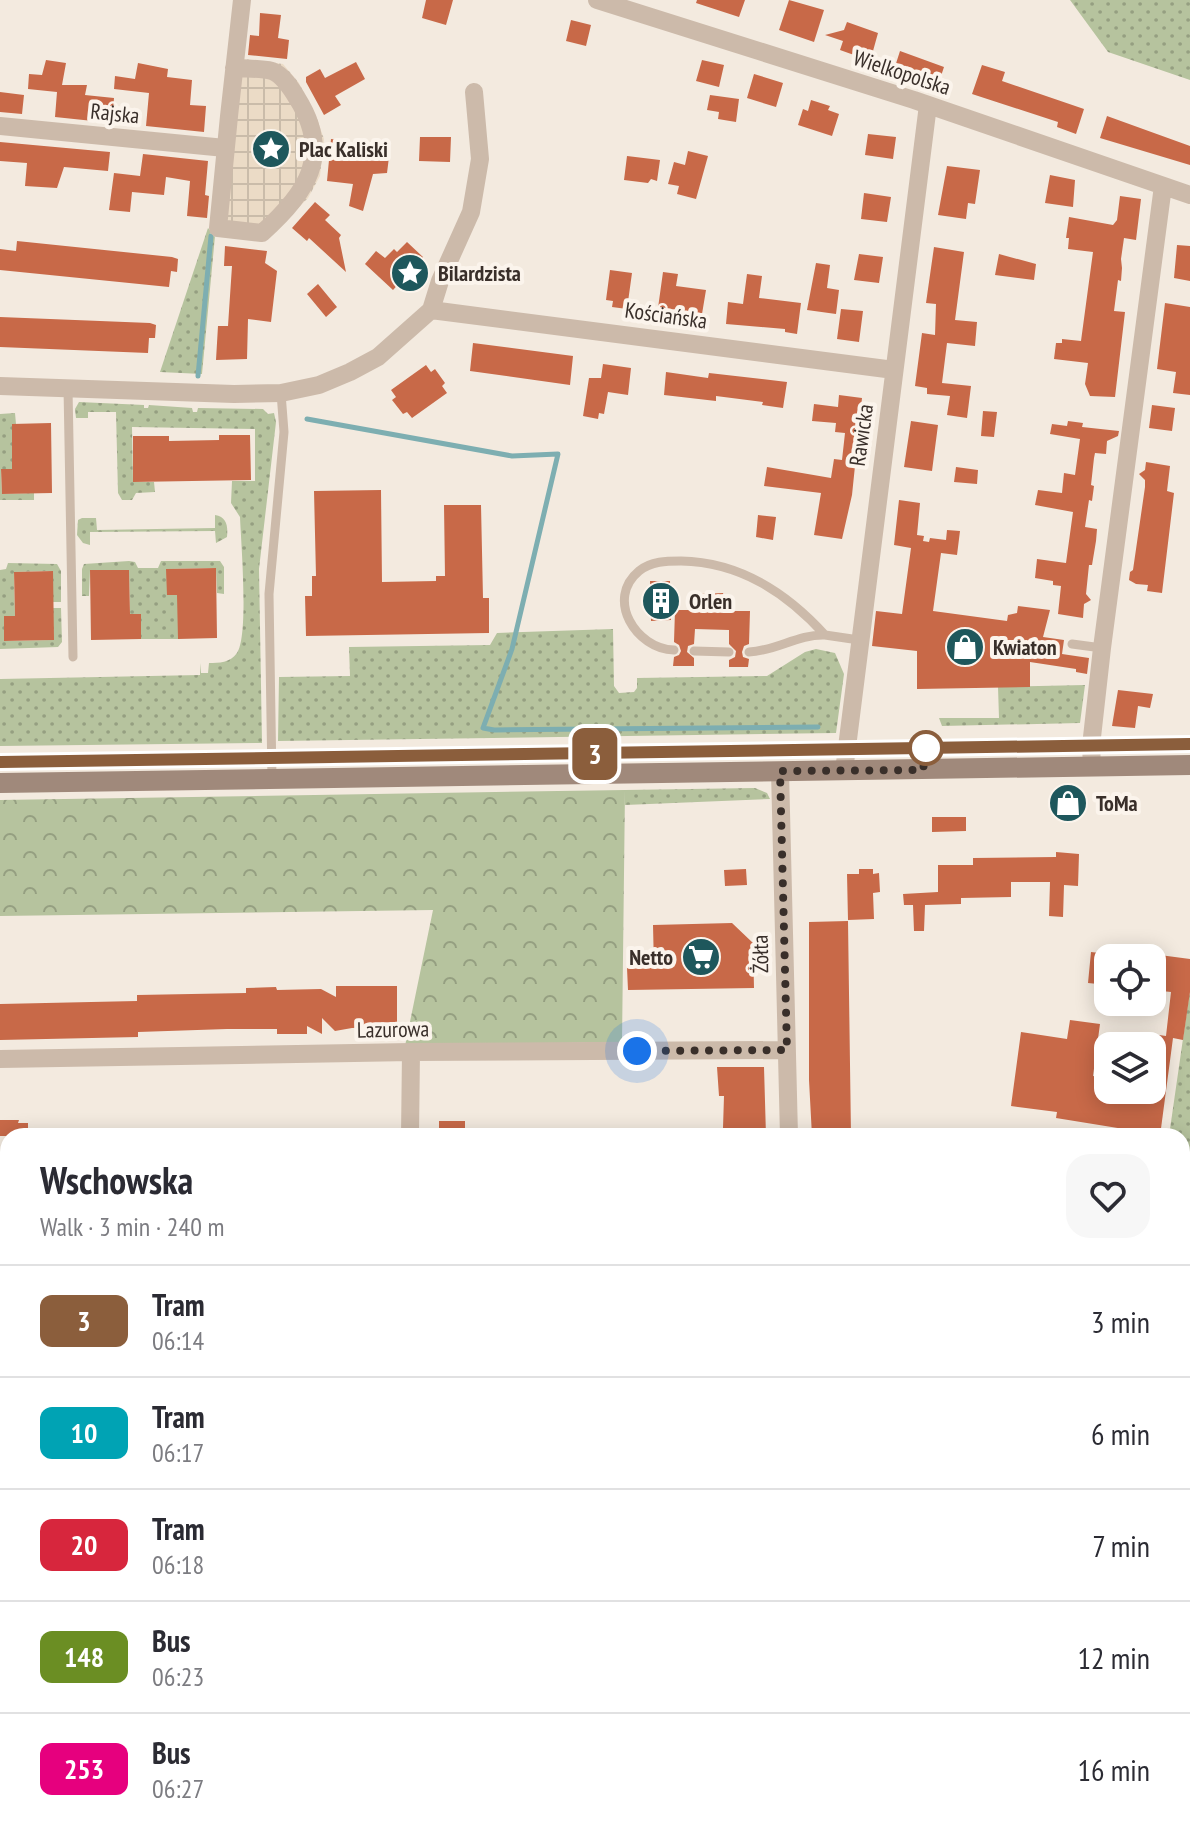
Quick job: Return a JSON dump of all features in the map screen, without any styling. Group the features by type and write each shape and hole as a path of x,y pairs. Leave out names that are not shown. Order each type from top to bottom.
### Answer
{"main road":[{"path":"0,783 1190,765"}],"street":[{"path":"234,68 273,72 287,83 311,123 313,165 302,191 262,233 218,228 225,148 234,68 242,0"},
{"name":"Wielkopolska","path":"597,0 928,105 1190,195"},
{"path":"0,386 281,393 319,385 378,357 431,310 440,281 463,233 477,189 480,159 474,92"},
{"name":"Rawicka","path":"844,771 928,105"},
{"name":"Rajska","path":"0,126 225,148"},
{"path":"1092,766 1091,746 1102,648 1163,186"},
{"name":"Kościańska","path":"431,310 894,370"},
{"name":"Żółta","path":"780,771 789,1128"},
{"name":"Lazurowa","path":"0,1059 787,1050"},
{"path":"410,1128 411,1052"}],"lane":[{"path":"68,388 73,657"},
{"path":"272,779 269,594 284,432 281,393"},
{"path":"674,650 658,648 643,640 631,626 625,609 630,582 640,570 655,563 702,563 751,576 804,612 825,635"},
{"path":"749,652 778,647 805,636 825,635 859,640"},
{"path":"1072,644 1102,648"},
{"path":"694,651 729,652"}],"green space":[{"path":"1070,0 1190,0 1190,80 1108,52"},
{"path":"208,228 215,236 202,374 160,372"},
{"path":"79,402 144,405 144,408 149,405 192,408 193,412 197,412 198,408 263,409 268,414 274,413 276,422 259,569 262,743 0,746 0,679 200,675 200,663 201,673 208,673 209,663 231,659 241,643 242,546 240,517 231,503 232,481 255,481 255,429 132,427 133,482 154,482 155,492 136,493 132,500 122,500 118,493 116,412 88,412 88,418 76,418 75,409"},
{"path":"15,413 12,469 1,469 2,494 34,493 34,500 0,500 0,414"},
{"path":"215,515 224,520 227,529 227,537 216,543 215,531 90,532 90,545 83,543 77,535 78,520 82,518 96,518 97,530 215,528"},
{"path":"161,561 220,561 224,567 224,594 217,593 216,568 167,569 167,595 178,595 178,639 141,639 141,614 130,614 129,570 90,570 89,596 82,596 84,564 135,562 138,568 158,568"},
{"path":"8,563 57,564 61,571 61,602 53,602 52,571 14,572 15,616 4,617 4,641 53,640 53,608 61,608 62,642 58,647 0,649 0,570 6,569"},
{"path":"613,629 614,686 619,693 634,692 637,678 767,676 805,652 816,649 835,653 844,674 836,733 278,741 279,677 350,676 349,647 490,645 497,633"},
{"path":"1085,685 1080,723 942,726 939,718 999,718 998,687"},
{"path":"755,788 767,793 770,799 625,805 625,790"},
{"path":"625,790 622,1042 405,1046 433,910 0,916 0,800"},
{"path":"1190,990 1190,1128 1170,1128"}],"shaded area":[{"name":"Plac Kaliski","path":"229,57 283,64 299,83 324,139 320,176 308,198 265,241 210,236"}],"building":[{"path":"426,0 453,0 446,25 422,18"},
{"path":"697,0 745,0 739,17 696,3"},
{"path":"789,0 824,10 814,42 779,30"},
{"path":"260,13 281,15 278,38 289,40 287,59 248,55 250,35 259,36"},
{"path":"571,20 591,25 586,46 566,41"},
{"path":"847,22 878,33 868,60 840,50 843,41 825,35 844,30"},
{"path":"900,51 944,67 936,91 892,76"},
{"path":"46,60 66,63 62,85 87,85 85,95 114,98 112,123 55,117 57,92 28,89 29,74 42,75"},
{"path":"702,60 724,65 719,87 696,81"},
{"path":"356,62 365,79 335,96 341,105 324,115 306,77 320,69 325,78"},
{"path":"138,63 168,69 167,77 192,80 190,105 206,106 204,132 146,126 149,93 114,89 115,76 135,79"},
{"path":"982,65 1005,72 1002,81 1084,109 1076,134 1057,127 1058,122 972,94"},
{"path":"754,74 783,83 776,107 747,98"},
{"path":"0,92 24,95 22,114 0,112"},
{"path":"710,95 739,99 736,122 718,119 719,112 707,110"},
{"path":"811,100 830,106 828,110 839,114 832,136 798,125 803,109 808,111"},
{"path":"1107,116 1190,146 1190,165 1100,138"},
{"path":"868,134 896,137 893,159 865,155"},
{"path":"420,137 451,137 450,162 419,161"},
{"path":"331,139 350,141 349,149 355,152 389,157 387,173 373,174 363,211 349,206 353,184 327,181"},
{"path":"0,142 110,152 108,171 64,167 57,188 25,186 27,163 0,161"},
{"path":"688,151 708,156 696,199 677,194 679,186 668,184 674,162 685,165"},
{"path":"143,154 208,161 205,195 209,196 207,218 187,216 190,181 166,177 164,195 132,192 130,212 109,210 114,173 140,176"},
{"path":"627,156 660,160 657,181 624,180"},
{"path":"947,166 980,170 975,204 968,203 966,219 938,215"},
{"path":"1050,175 1075,180 1073,207 1045,203"},
{"path":"864,193 891,197 887,222 861,219"},
{"path":"1120,196 1141,199 1136,240 1124,238 1121,281 1118,280 1114,311 1125,312 1115,397 1090,396 1085,384 1088,363 1054,359 1056,343 1062,343 1062,339 1081,341 1093,252 1068,249 1069,217 1113,225 1117,220"},
{"path":"315,202 330,215 325,220 341,235 346,272 309,238 307,241 292,228"},
{"path":"17,241 172,257 178,259 177,272 171,271 169,287 0,270 0,249 16,251"},
{"path":"407,242 423,257 393,290 365,264 376,251 385,258"},
{"path":"1177,245 1190,246 1190,281 1174,278"},
{"path":"225,246 267,251 265,263 277,271 271,322 248,319 247,359 216,360 218,326 228,326 232,266 224,266"},
{"path":"934,247 964,252 955,320 977,322 975,346 947,343 942,383 971,386 967,418 947,415 950,396 927,394 927,388 915,386 922,333 935,335 936,304 926,303"},
{"path":"859,254 883,257 879,283 854,280"},
{"path":"999,254 1036,264 1034,280 995,275"},
{"path":"816,263 830,265 827,288 839,290 836,314 807,310"},
{"path":"610,270 632,273 627,309 612,307 613,301 606,300"},
{"path":"663,272 678,274 676,286 706,290 702,314 658,308"},
{"path":"747,274 762,276 759,298 801,303 797,334 785,332 785,329 726,324 728,302 743,304"},
{"path":"318,284 337,307 326,317 307,294"},
{"path":"1165,303 1190,307 1190,395 1173,393 1176,372 1157,369"},
{"path":"841,309 863,311 859,342 837,339"},
{"path":"0,317 150,323 156,325 155,338 149,338 148,353 0,347"},
{"path":"473,343 573,356 570,385 470,371"},
{"path":"603,364 631,368 628,395 608,392 604,414 599,413 598,419 583,416 589,378 601,378"},
{"path":"426,365 431,372 435,369 445,383 442,386 447,393 412,418 407,412 403,414 392,400 396,397 391,390"},
{"path":"666,372 708,378 709,373 787,382 783,408 716,396 716,401 664,395"},
{"path":"839,395 862,398 852,495 842,539 814,535 821,493 764,486 767,467 831,478 834,459 842,460 845,433 835,432 836,423 812,421 814,404 838,407"},
{"path":"1152,405 1175,408 1172,431 1149,428"},
{"path":"983,411 997,412 994,437 981,436"},
{"path":"911,421 938,425 932,471 904,467"},
{"path":"1068,421 1083,423 1082,427 1119,431 1118,436 1107,441 1106,454 1095,453 1094,458 1091,485 1094,486 1085,527 1097,529 1086,594 1091,600 1084,604 1083,618 1058,614 1061,586 1053,585 1053,581 1035,578 1037,559 1066,563 1073,512 1035,505 1038,490 1062,493 1064,473 1075,475 1080,439 1050,434 1052,424 1067,426"},
{"path":"51,423 52,493 2,494 1,469 12,469 12,424"},
{"path":"219,435 250,435 251,480 133,482 133,436 169,436 169,441 219,440"},
{"path":"1146,462 1170,466 1167,491 1174,493 1162,593 1147,591 1148,585 1129,580 1145,487 1145,480 1139,474 1145,470"},
{"path":"956,467 978,470 977,484 954,482"},
{"path":"381,490 382,582 436,581 436,576 445,576 444,505 481,505 483,598 489,598 489,633 306,636 305,596 312,596 312,576 316,576 314,491"},
{"path":"899,500 920,503 917,535 924,536 923,541 929,542 930,538 946,540 947,530 960,531 957,555 941,553 933,611 1007,621 1008,615 1017,613 1018,606 1050,610 1043,637 1064,640 1062,654 1089,658 1087,674 1076,672 1076,669 1030,662 1030,687 917,689 917,651 872,646 876,611 902,614 911,548 894,545"},
{"path":"758,515 776,517 773,540 756,537"},
{"path":"216,568 217,638 178,639 177,595 167,595 166,569"},
{"path":"90,570 129,570 130,614 141,614 141,639 91,640"},
{"path":"53,571 54,640 4,641 4,616 15,616 14,572"},
{"name":"Orlen","path":"650,581 670,581 671,620 651,621"},
{"path":"723,593 728,611 750,611 749,644 744,646 742,652 743,657 749,659 748,667 729,667 729,660 735,657 736,651 729,644 729,630 695,629 694,644 688,646 687,652 694,658 694,666 673,666 674,657 681,651 674,642 675,610 701,610 700,594"},
{"path":"1118,690 1153,694 1150,708 1138,706 1135,728 1112,726"},
{"path":"1081,797 1081,814 1057,814 1057,798"},
{"path":"932,817 966,817 966,831 932,832"},
{"path":"1056,852 1079,854 1078,886 1064,885 1063,917 1049,916 1050,882 1011,882 1011,897 961,898 961,904 925,905 924,931 914,931 913,905 904,905 903,894 938,892 938,865 973,865 973,858 1056,857"},
{"path":"746,869 747,885 725,886 724,870"},
{"path":"859,869 873,869 873,874 879,873 880,892 873,893 874,919 848,920 847,874 859,874"},
{"path":"848,921 851,1128 812,1128 809,922"},
{"path":"732,923 753,943 754,988 628,990 627,968 654,968 653,925"},
{"path":"1091,952 1094,952 1094,984 1088,983"},
{"path":"1166,956 1190,959 1190,992 1183,1040 1173,1038 1166,1091 1166,1036 1171,992 1166,991"},
{"path":"336,986 397,986 397,1027 335,1031 322,1018 322,1034 307,1026 307,1034 277,1034 277,1029 227,1029 138,1032 138,1037 0,1040 0,1004 137,1001 137,995 246,993 246,988 276,987 277,990 321,989 336,997"},
{"path":"1070,1020 1100,1024 1099,1032 1094,1032 1094,1104 1164,1104 1161,1128 1118,1128 1056,1118 1057,1112 1011,1106 1021,1032 1067,1039"},
{"path":"717,1067 764,1067 766,1128 723,1128 724,1096 719,1096"},
{"path":"0,1120 28,1123 28,1128 0,1128"},
{"path":"439,1121 465,1121 465,1128 439,1128"}],"waterway":[{"path":"198,376 211,236"},
{"path":"307,419 512,456 558,454 512,649 483,728 818,727"}],"tram line":[{"path":"0,762 1190,744"},
{"name":"3","path":"0,762 1190,744"}],"place":[{"name":"Plac Kaliski","path":"271,149"},
{"name":"Bilardzista","path":"410,273"},
{"name":"Orlen","path":"661,601"},
{"name":"Kwiaton","path":"965,647"},
{"name":"ToMa","path":"1068,803"},
{"name":"Netto","path":"701,957"}],"route":[{"path":"637,1051 787,1050 780,771 923,770 926,748"}]}
